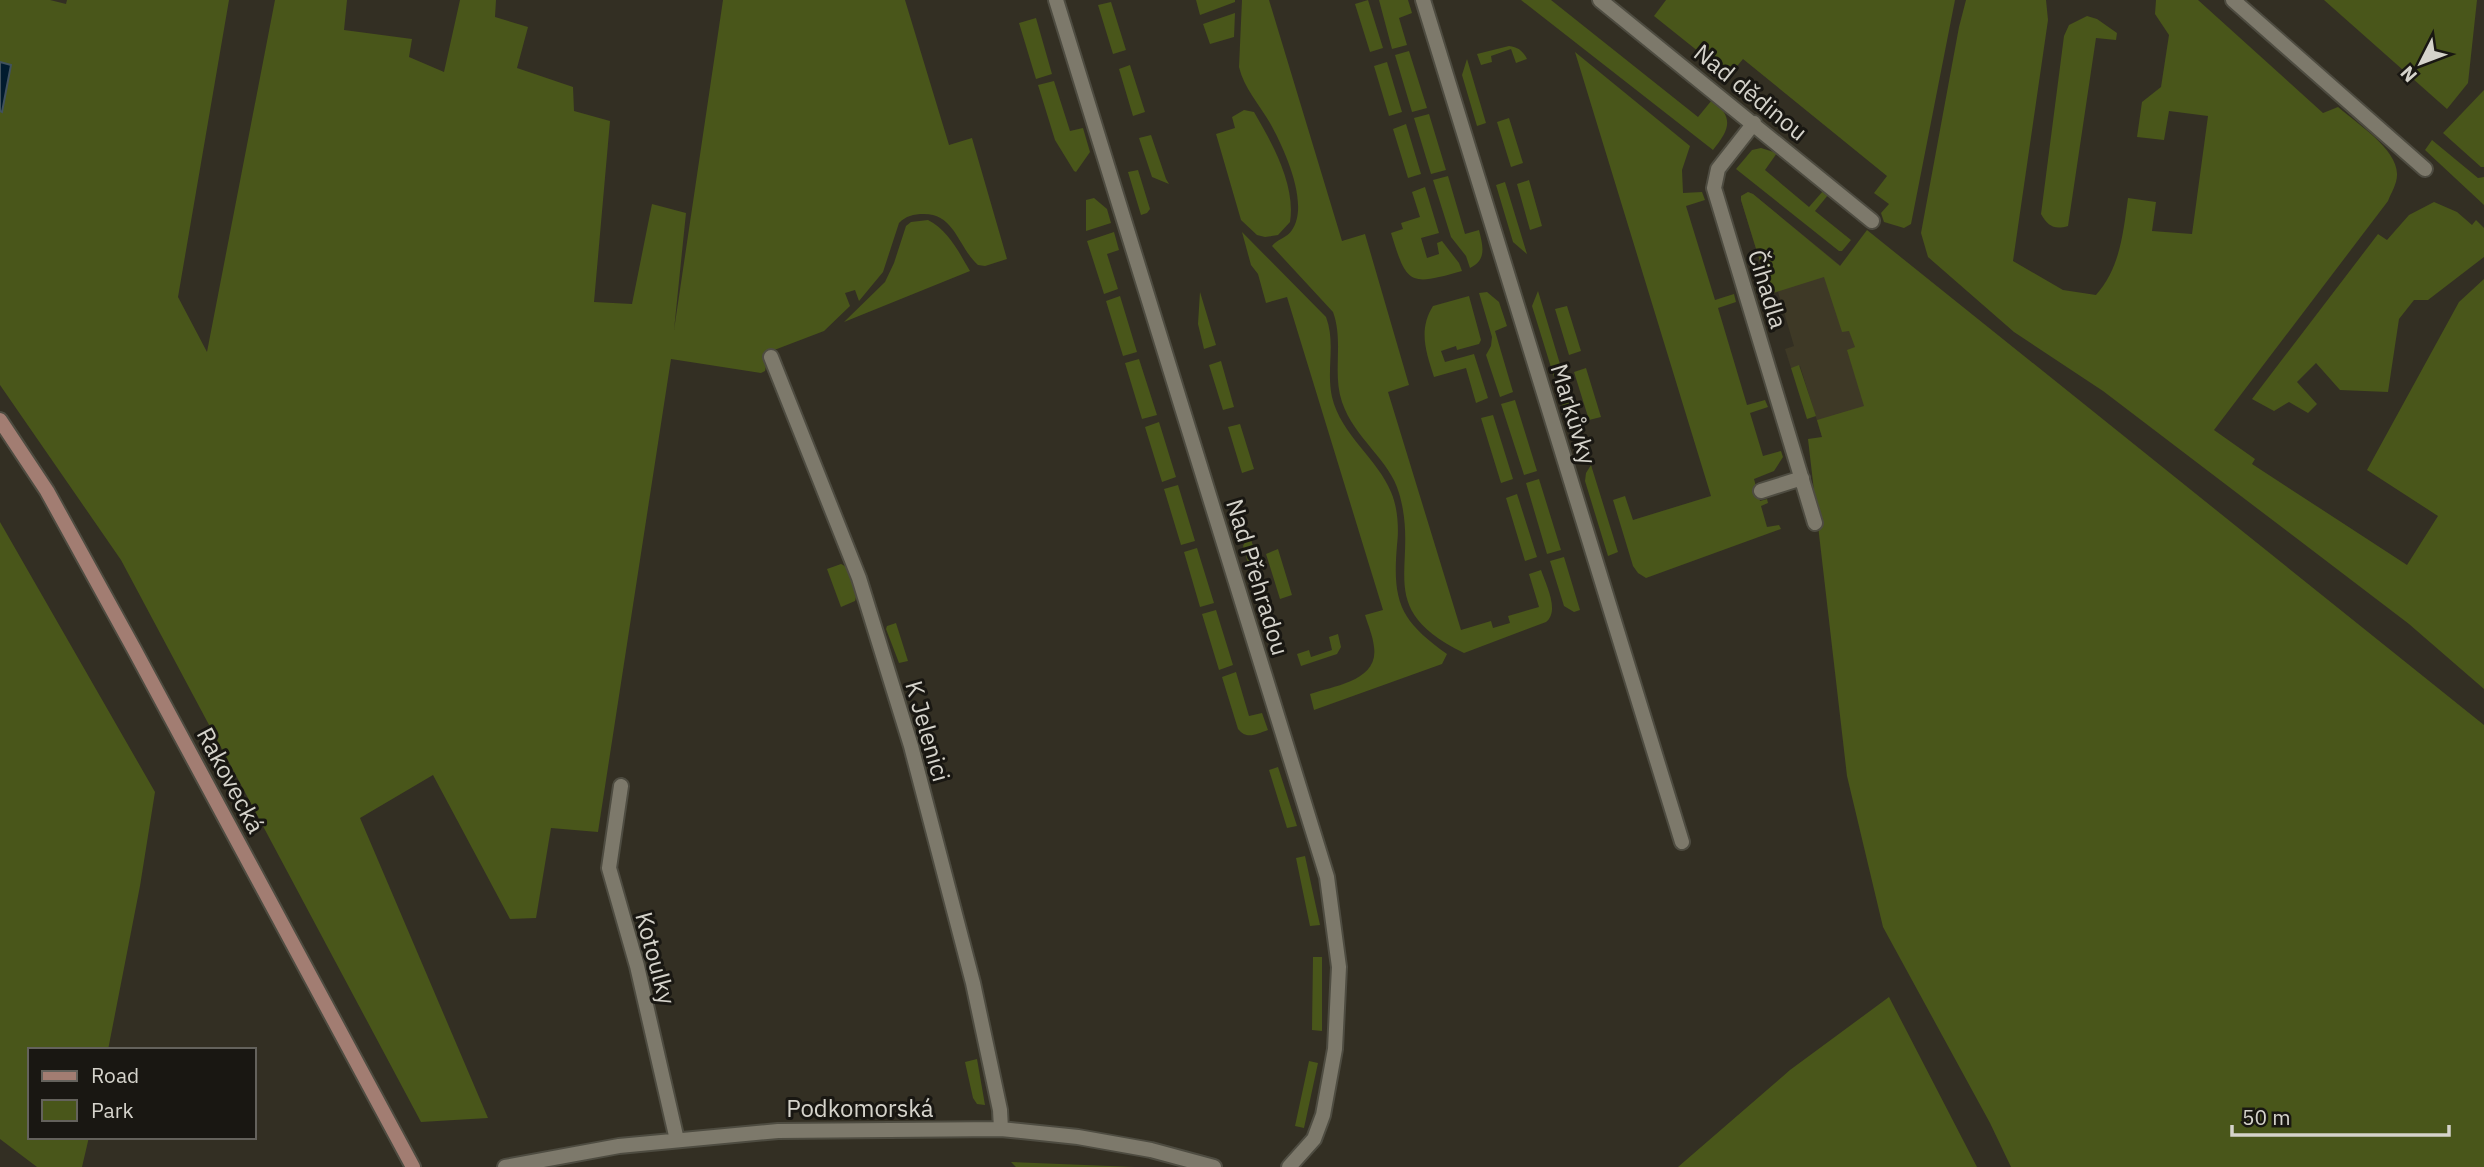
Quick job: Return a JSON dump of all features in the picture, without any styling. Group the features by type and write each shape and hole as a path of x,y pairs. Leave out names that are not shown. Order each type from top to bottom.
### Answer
{"main road":[{"name":"Rakovecká","path":"0,421 47,491 413,1167"}],"street":[{"name":"Nad Přehradou","path":"1056,0 1327,877 1339,967 1335,1049 1323,1115 1314,1139 1289,1167"},
{"name":"Markůvky","path":"1423,0 1682,842"},
{"name":"Nad dědinou","path":"1601,0 1872,221"},
{"path":"2233,0 2425,169"},
{"name":"Čihadla","path":"1754,123 1718,169 1714,188 1815,523"},
{"name":"K Jelenici","path":"771,357 859,578 911,746 973,984 1000,1110 1001,1129"},
{"path":"1761,491 1802,478"},
{"name":"Kotoulky","path":"621,786 609,868 637,966 677,1140"},
{"name":"Podkomorská","path":"505,1167 619,1146 778,1130 1001,1129 1090,1139 1151,1150 1214,1167"}],"shaded area":[{"path":"1748,192 1897,312 1905,428 1822,437 1800,366 1791,368 1785,349 1794,346 1778,292 1770,294 1741,200 1741,196"}],"green space":[{"path":"0,0 50,0 66,4 67,0 229,0 178,297 207,352 275,0 347,0 344,30 412,39 409,57 444,72 460,0 496,0 495,17 528,27 517,68 573,87 574,111 610,121 594,302 632,304 652,204 686,213 674,330 723,0 905,0 949,145 972,138 1007,259 985,266 978,265 943,219 934,215 916,214 899,223 883,272 859,301 855,290 845,293 850,306 824,331 769,352 765,371 761,373 671,359 598,832 551,828 536,918 510,919 433,775 360,818 488,1118 421,1122 121,560 0,385"},
{"path":"1196,0 1235,0 1235,2 1200,15"},
{"path":"1242,0 1269,0 1342,241 1365,234 1409,385 1388,392 1461,630 1491,621 1493,628 1510,623 1508,616 1539,607 1529,574 1541,570 1552,605 1550,617 1546,622 1464,653 1435,636 1417,619 1408,602 1404,583 1404,519 1399,493 1388,470 1355,427 1342,402 1338,380 1338,334 1333,312 1272,246 1292,230 1297,219 1297,191 1282,147 1241,75 1239,67"},
{"path":"1368,0 1383,48 1370,52 1355,4"},
{"path":"1379,0 1408,0 1412,13 1399,18 1407,45 1392,49"},
{"path":"1521,0 1551,0 1698,117 1712,100 1727,118 1726,130 1713,150"},
{"path":"1666,0 1955,0 1911,224 1904,228 1884,222 1881,213 1889,204 1874,193 1887,176 1743,59 1729,76 1654,16"},
{"path":"1966,0 2046,0 2048,20 2013,261 2063,290 2096,295 2104,285 2119,250 2128,198 2156,202 2152,231 2192,234 2208,116 2169,111 2164,140 2137,137 2142,102 2161,87 2169,35 2155,14 2156,0 2198,0 2323,113 2338,107 2384,146 2391,156 2397,175 2388,201 2214,430 2255,459 2252,464 2407,565 2438,516 2367,470 2459,302 2484,279 2484,689 2409,624 2103,391 2014,332 1928,257 1921,233"},
{"path":"2324,0 2477,0 2468,83 2447,109"},
{"path":"1111,2 1126,50 1113,54 1098,5"},
{"path":"1235,13 1234,37 1210,44 1203,24"},
{"path":"2087,16 2097,19 2117,33 2116,40 2096,38 2068,226 2055,227 2041,214 2064,36 2069,25"},
{"path":"1036,18 1052,74 1036,79 1019,23"},
{"path":"1509,46 1520,50 1527,59 1516,63 1511,49 1491,56 1492,62 1481,65 1477,54"},
{"path":"1409,51 1427,108 1412,112 1395,55"},
{"path":"1575,52 1690,146 1682,170 1683,193 1702,192 1705,200 1686,206 1715,300 1734,294 1736,302 1718,308 1747,405 1765,400 1768,407 1750,413 1763,456 1781,451 1783,457 1774,471 1754,479 1760,501 1767,499 1768,503 1761,506 1767,527 1779,525 1781,529 1646,578 1633,566 1613,500 1625,496 1633,520 1711,496"},
{"path":"1467,59 1486,123 1477,126 1462,75"},
{"path":"1387,62 1402,112 1389,116 1374,66"},
{"path":"1130,65 1145,112 1133,116 1119,69"},
{"path":"1054,81 1070,131 1083,128 1090,152 1076,172 1055,140 1038,85"},
{"path":"2484,90 2484,167 2481,167 2443,133"},
{"path":"1244,110 1254,112 1275,151 1286,179 1291,208 1290,222 1278,235 1257,235 1241,220 1216,134 1235,128 1232,117"},
{"path":"1429,114 1446,170 1431,174 1414,118"},
{"path":"1509,118 1523,163 1511,167 1497,122"},
{"path":"1406,124 1421,174 1408,178 1393,129"},
{"path":"1151,135 1169,184 1152,177 1139,138"},
{"path":"2432,140 2478,178 2484,177 2484,205 2425,150"},
{"path":"1761,148 1777,153 1765,170 1809,207 1823,191 1828,195 1815,211 1851,240 1842,251 1736,169 1752,150"},
{"path":"1138,170 1150,209 1141,215 1128,172"},
{"path":"1448,176 1465,234 1479,230 1481,257 1470,268 1466,256 1451,237 1433,180"},
{"path":"1529,180 1542,226 1530,230 1517,184"},
{"path":"1505,182 1527,254 1513,242 1496,185"},
{"path":"1425,187 1439,233 1421,238 1427,258 1439,254 1437,243 1442,241 1462,271 1431,279 1413,277 1407,272 1401,263 1391,233 1403,229 1401,223 1420,217 1412,192"},
{"path":"1748,192 1840,266 1867,230 2484,725 2484,1167 2011,1167 1990,1123 1883,927 1847,776 1808,439 1822,437 1817,420 1864,406 1847,350 1855,347 1849,331 1842,332 1824,277 1770,294 1741,200 1741,196"},
{"path":"1094,198 1107,209 1111,223 1086,231 1086,200"},
{"path":"2434,202 2457,212 2472,225 2476,220 2484,228 2484,257 2428,300 2414,300 2399,319 2388,392 2340,390 2316,363 2297,382 2317,404 2308,413 2289,402 2274,411 2252,399 2378,234 2387,240 2409,215"},
{"path":"928,220 947,236 970,271 844,322 885,282 906,226 911,222"},
{"path":"1114,232 1119,250 1107,254 1118,289 1104,294 1087,241"},
{"path":"1242,232 1326,317 1330,337 1330,387 1337,411 1351,435 1385,480 1395,505 1398,525 1398,596 1403,609 1419,631 1447,654 1442,664 1314,710 1310,694 1342,685 1362,675 1369,668 1374,658 1374,647 1365,615 1383,610 1287,297 1266,303"},
{"path":"1538,291 1563,374 1554,377 1532,306"},
{"path":"1200,292 1216,345 1204,349 1198,324"},
{"path":"1487,292 1499,302 1507,326 1495,331 1513,392 1500,397 1486,355 1492,337 1479,293"},
{"path":"1120,296 1137,352 1123,356 1106,301"},
{"path":"1469,296 1481,340 1479,344 1457,350 1456,346 1441,351 1445,362 1474,354 1488,398 1476,403 1466,368 1434,377 1425,341 1428,315 1433,306"},
{"path":"1567,306 1581,351 1569,355 1555,309"},
{"path":"1139,359 1157,415 1142,419 1125,363"},
{"path":"1221,361 1234,407 1223,410 1209,365"},
{"path":"1799,365 1816,416 1807,419 1791,368"},
{"path":"1586,368 1601,417 1589,420 1574,372"},
{"path":"1515,400 1537,471 1524,475 1501,404"},
{"path":"1571,401 1584,443 1574,436 1566,421 1561,403"},
{"path":"1493,415 1513,479 1501,483 1481,418"},
{"path":"1159,422 1176,477 1162,482 1145,427"},
{"path":"1240,424 1254,469 1242,473 1228,427"},
{"path":"1591,465 1618,552 1608,556 1585,481"},
{"path":"1539,479 1561,550 1547,554 1526,483"},
{"path":"1178,485 1195,541 1181,545 1164,489"},
{"path":"1517,494 1537,557 1525,561 1506,498"},
{"path":"0,522 155,792 108,1048 28,1048 28,1139 89,1139 82,1167 37,1167 0,1139"},
{"path":"1249,533 1269,598 1259,601 1243,546"},
{"path":"1197,548 1214,603 1200,607 1184,552"},
{"path":"1278,549 1292,595 1280,599 1266,554"},
{"path":"1564,557 1580,610 1574,612 1564,606 1550,561"},
{"path":"841,564 854,580 856,592 855,601 841,607 827,569"},
{"path":"1216,610 1233,665 1219,670 1202,614"},
{"path":"896,623 908,661 899,663 886,629"},
{"path":"1338,634 1341,647 1337,654 1301,666 1297,654 1309,650 1311,657 1332,650 1329,637"},
{"path":"1236,672 1249,716 1262,713 1268,730 1248,735 1238,729 1222,677"},
{"path":"1278,767 1297,826 1287,828 1269,770"},
{"path":"1305,856 1320,925 1310,926 1296,858"},
{"path":"1313,957 1322,957 1322,1031 1312,1030"},
{"path":"1889,997 1977,1167 1678,1167 1790,1070"},
{"path":"977,1059 985,1105 977,1104 973,1098 965,1062"},
{"path":"1309,1061 1318,1063 1304,1128 1295,1126"},
{"path":"1011,1162 1135,1167 1016,1167"}],"water":[{"path":"0,62 11,65 2,112 0,111"}]}
